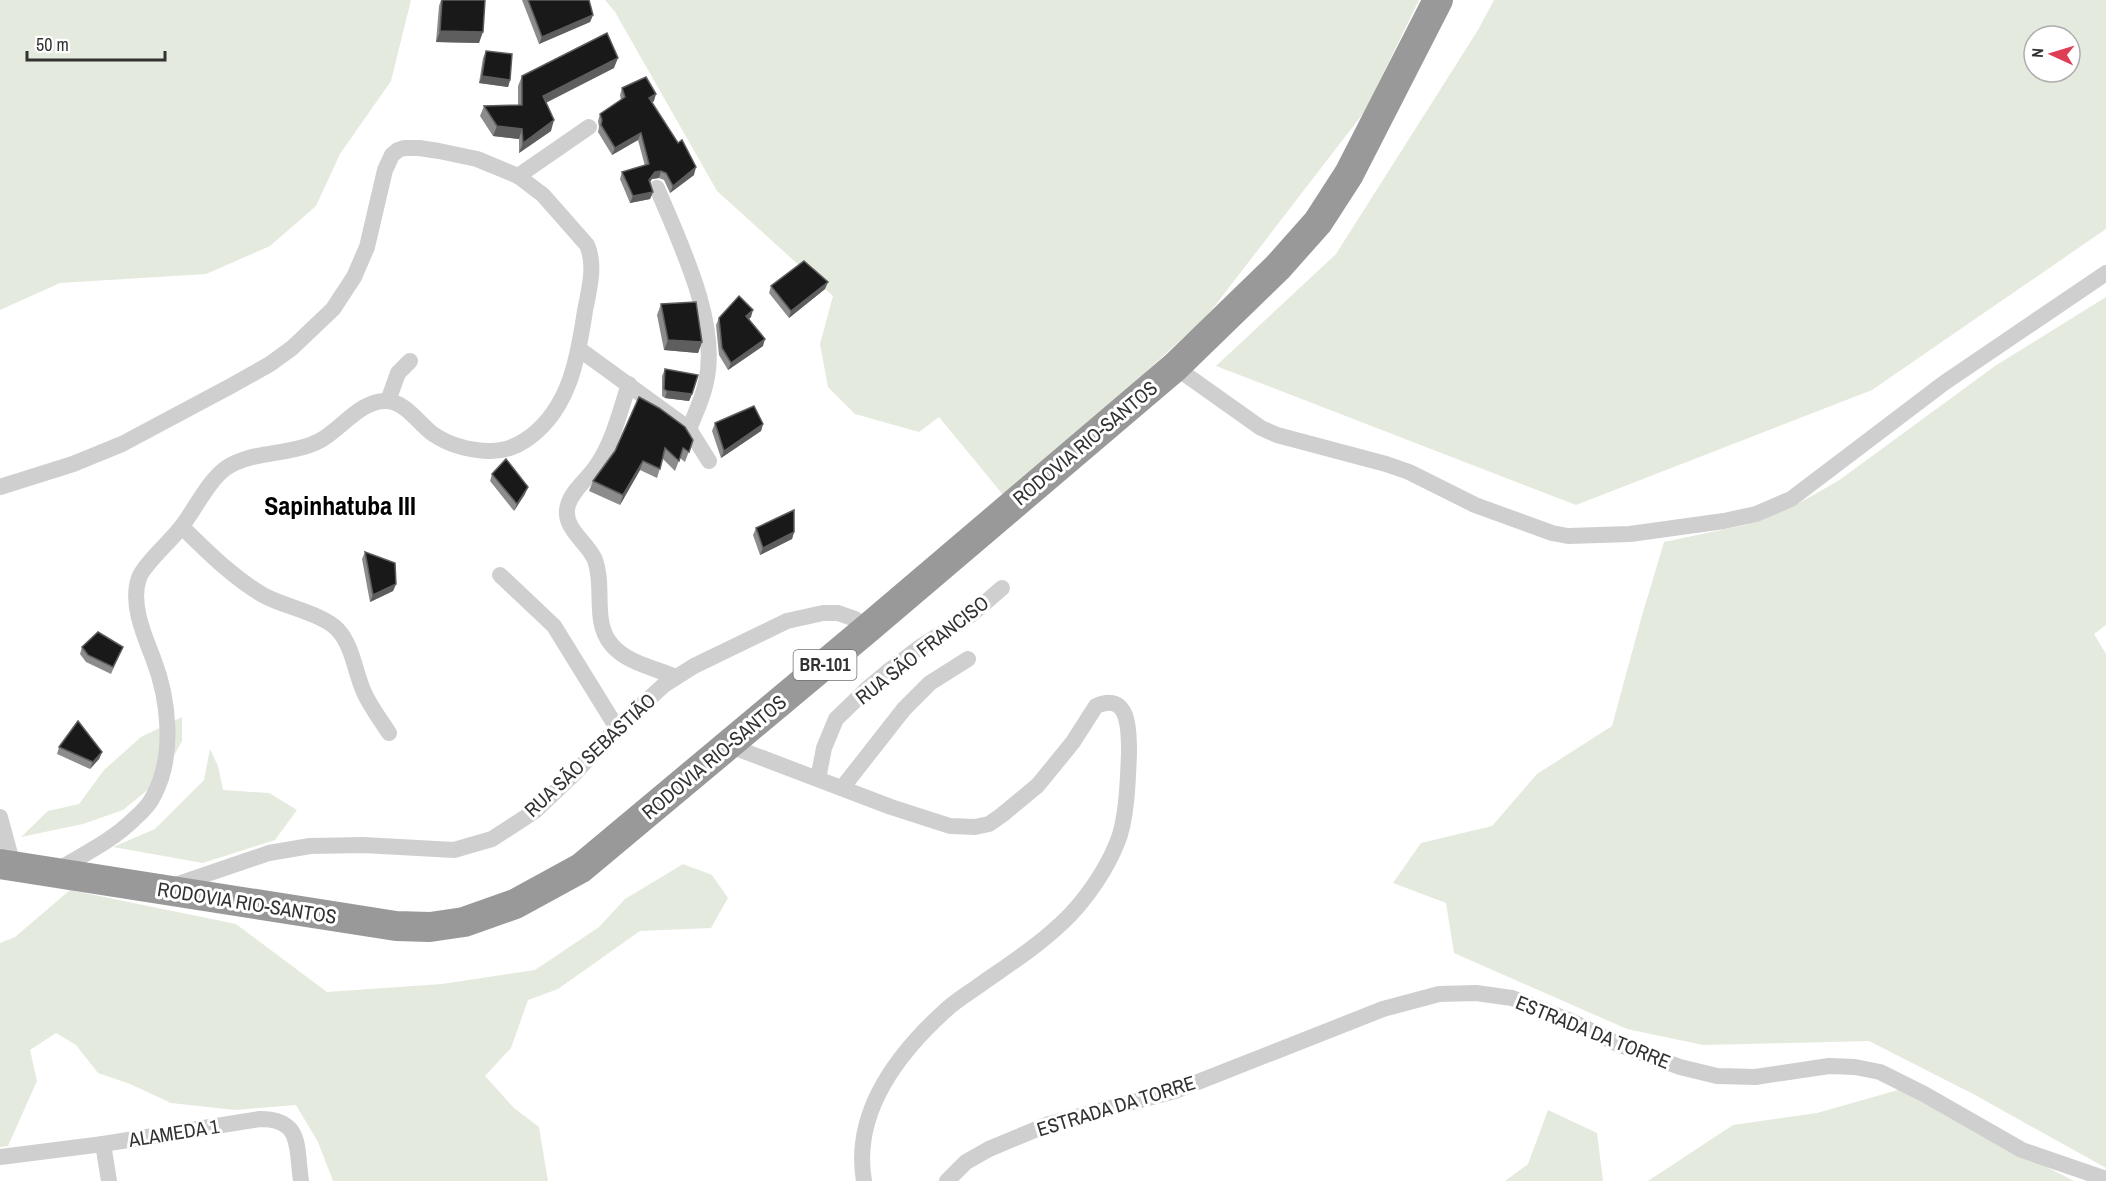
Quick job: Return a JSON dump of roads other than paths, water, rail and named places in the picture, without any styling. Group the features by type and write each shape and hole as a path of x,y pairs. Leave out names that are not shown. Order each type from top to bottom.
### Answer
{"highway":[{"name":"RODOVIA RIO-SANTOS","path":"7,864 396,926 430,927 464,922 514,904 581,868 1175,367 1278,267 1318,222 1349,174 1438,0"}],"street":[{"path":"518,176 589,127"},
{"path":"0,487 73,464 122,444 270,364 292,348 333,309 354,277 367,247 385,170 392,155 404,148 418,148 477,159 518,176 543,195 587,245 591,255 591,277 579,349 559,406 538,431 518,446 490,452 467,449 431,433 404,407 388,401 376,402 363,409 320,440 277,453 247,458 224,469 182,527 139,576 137,606 144,635 166,695 168,729 164,765 154,796 134,819 114,836 54,872"},
{"path":"657,188 695,281 704,315 708,360 707,380 689,429"},
{"path":"1175,367 1261,428 1277,435 1409,472 1475,505 1552,533 1584,536 1630,534 1756,514 1791,499 1944,383 2106,273"},
{"path":"579,349 689,429 709,461"},
{"path":"388,401 398,373 410,361"},
{"path":"629,384 605,451 598,465 567,506 567,517 596,562 604,630 611,645 625,656 676,677"},
{"path":"182,527 224,567 249,586 274,600 327,622 337,630 345,643 367,697 389,733"},
{"path":"500,574 554,626 617,728"},
{"name":"RUA SÃO FRANCISO","path":"818,779 824,748 836,719 891,669 920,647 972,614 1002,588"},
{"name":"RUA SÃO SEBASTIÃO","path":"159,890 269,853 310,846 363,845 454,850 492,839 536,811 617,728 676,677 787,621 823,613 838,613 855,620 867,629"},
{"path":"842,788 904,709 930,683 968,659"},
{"path":"728,745 891,807 950,826 975,827 989,824 1038,785 1073,742 1096,706 1112,703 1124,712 1129,729 1125,804 1118,841 1102,872 1070,914 1032,948 948,1008 902,1055 875,1097 864,1137 862,1170 864,1181"},
{"path":"0,817 7,864"},
{"name":"ESTRADA DA TORRE","path":"947,1181 966,1162 988,1149 1049,1124 1176,1091 1383,1009 1439,994 1476,993 1512,998 1571,1021 1620,1045 1680,1067 1717,1076 1755,1077 1829,1066 1855,1067 1880,1072 1924,1094 2022,1150 2106,1179"},
{"name":"ALAMEDA 1","path":"0,1157 104,1144 260,1119 275,1119 287,1125 295,1137 301,1181"},
{"path":"104,1144 109,1181"}],"district":[{"name":"Sapinhatuba III","path":"340,506"}]}
